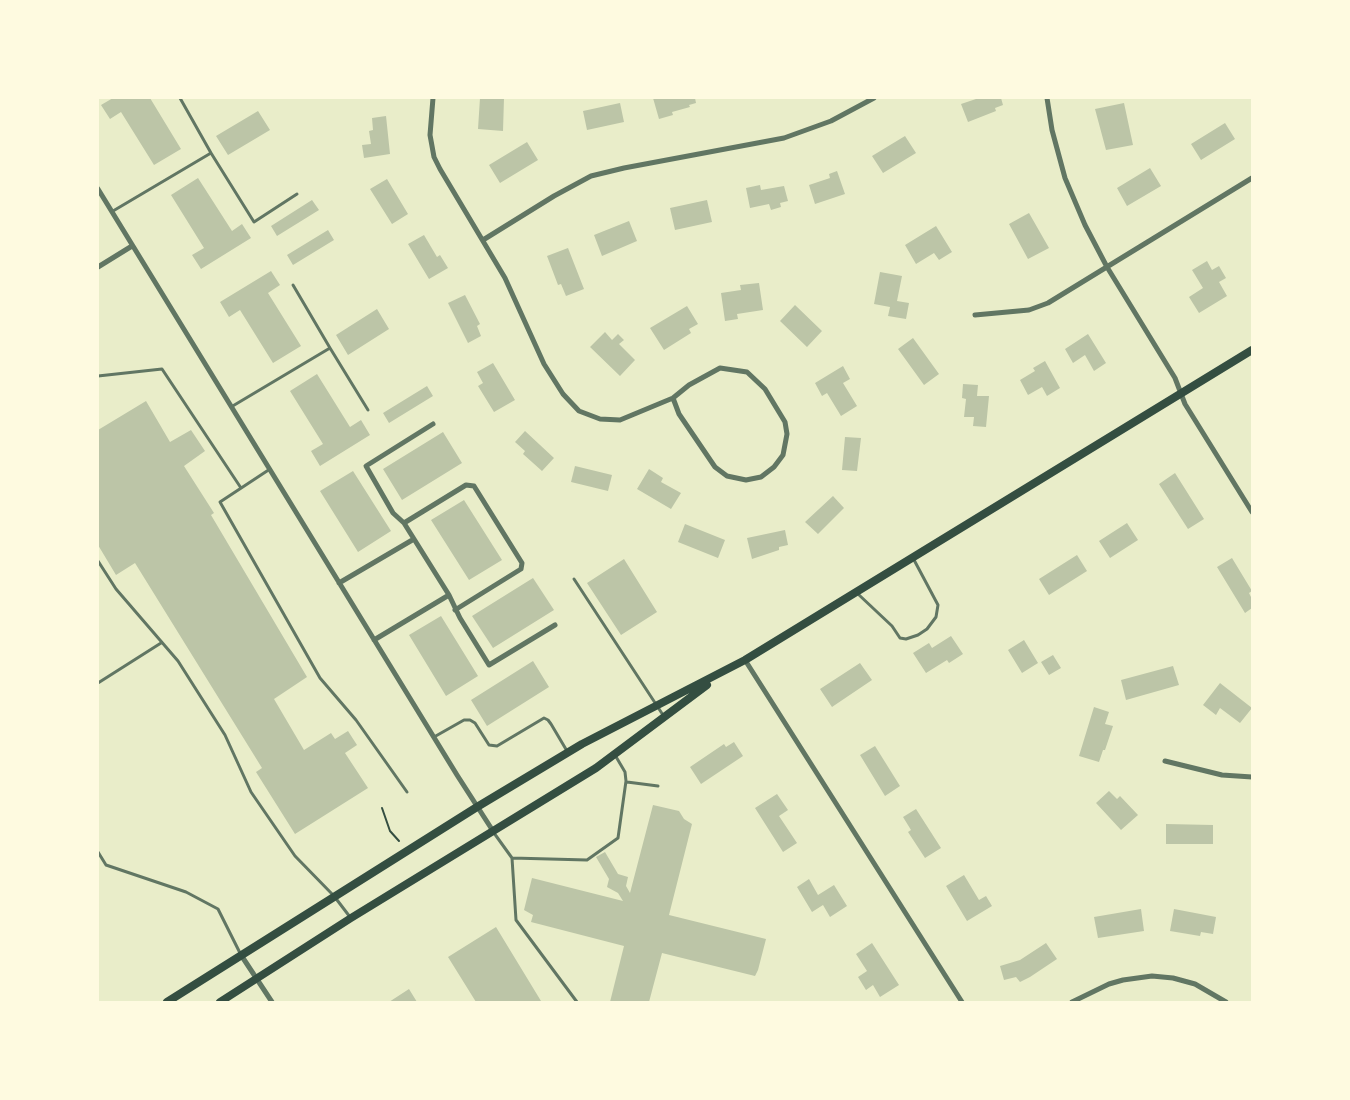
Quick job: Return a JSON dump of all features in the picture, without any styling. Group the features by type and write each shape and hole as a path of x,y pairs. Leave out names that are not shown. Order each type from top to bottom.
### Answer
{"main road":[{"path":"172,1001 477,807 567,753 745,660 1252,350"},
{"path":"220,1002 351,918 596,768 727,670"}],"street":[{"path":"433,98 430,135 434,156 440,170 505,278 544,364 562,394 579,411 600,419 620,420 673,398 689,385 720,368 747,372 765,389 784,422 787,434 783,455 774,467 761,477 746,480 727,476 715,467 702,450 679,414 673,398"},
{"path":"483,240 570,187 591,177 624,168 784,138 831,121 874,98"},
{"path":"1047,98 1052,130 1065,178 1084,225 1174,378 1194,418 1252,512"},
{"path":"975,315 1029,310 1048,303 1252,178"},
{"path":"98,189 493,831"},
{"path":"98,267 132,246"},
{"path":"433,424 366,466 393,513 404,523 489,665 555,625"},
{"path":"404,523 465,485 474,486 522,563 521,569 455,610"},
{"path":"339,583 414,539"},
{"path":"374,640 449,595"},
{"path":"745,660 962,1002"},
{"path":"1164,761 1222,775 1252,777"},
{"path":"241,955 272,1002"},
{"path":"1072,1002 1109,984 1152,976 1196,984 1226,1002"}],"lane":[{"path":"180,98 254,222 297,194"},
{"path":"111,212 211,153"},
{"path":"293,285 368,410"},
{"path":"231,407 330,348"},
{"path":"98,376 162,369 241,488"},
{"path":"270,469 220,502 320,678 356,720 407,792"},
{"path":"856,592 892,626 900,638 906,639 918,635 932,624 938,612 938,605 912,557"},
{"path":"98,561 116,589 178,661 225,735 251,792 295,856 334,896 351,918"},
{"path":"574,579 664,717"},
{"path":"98,683 161,643"},
{"path":"434,737 464,720 470,720 475,723 489,745 497,746 544,718 551,724 567,753"},
{"path":"512,858 587,860 618,838 626,782 625,772 615,754"},
{"path":"626,782 658,786"},
{"path":"493,831 512,858 516,920 578,1002"},
{"path":"98,852 106,865 186,892 218,909 241,955"}],"path":[{"path":"382,808 390,831 399,841"}],"building":[{"path":"113,98 150,98 181,149 154,165 121,112 110,119 101,105"},
{"path":"480,98 504,98 503,131 478,129"},
{"path":"653,98 695,98 696,103 672,112 673,115 659,119"},
{"path":"979,98 1001,98 1003,105 995,108 996,111 968,122 961,104"},
{"path":"620,103 624,122 587,130 583,111"},
{"path":"1124,103 1133,145 1106,150 1095,109"},
{"path":"258,111 270,130 228,155 216,136"},
{"path":"386,116 390,154 364,158 362,145 371,144 369,131 373,130 372,118"},
{"path":"1225,123 1235,139 1201,160 1191,144"},
{"path":"905,136 916,153 883,173 872,156"},
{"path":"527,142 538,160 500,183 489,165"},
{"path":"1150,168 1161,186 1127,206 1117,188"},
{"path":"837,171 845,194 815,204 809,185 830,178 829,174"},
{"path":"198,178 232,231 242,224 251,238 201,269 192,255 204,248 171,195"},
{"path":"387,179 408,214 392,224 370,189"},
{"path":"760,185 761,190 784,186 788,201 780,203 781,207 771,210 769,204 750,208 746,188"},
{"path":"312,200 319,210 277,236 271,226"},
{"path":"707,200 712,222 675,230 670,208"},
{"path":"1029,213 1049,248 1028,259 1009,224"},
{"path":"629,221 637,241 602,256 594,235"},
{"path":"936,226 952,252 939,260 934,253 916,264 905,245"},
{"path":"328,230 334,240 293,265 287,255"},
{"path":"424,235 437,257 440,255 448,268 429,279 408,244"},
{"path":"568,248 584,289 566,296 561,284 558,285 547,256"},
{"path":"1207,261 1212,270 1219,266 1226,278 1219,282 1227,296 1199,313 1189,297 1203,288 1192,270"},
{"path":"271,271 280,285 268,293 301,346 273,363 240,310 229,317 220,302"},
{"path":"880,272 902,276 897,301 909,303 906,319 888,316 890,307 874,304"},
{"path":"759,283 763,310 737,314 738,319 725,321 721,293 741,290 740,285"},
{"path":"465,295 480,324 477,326 481,336 468,343 448,303"},
{"path":"795,305 822,331 807,347 780,321"},
{"path":"687,306 698,324 689,329 691,333 664,350 650,328"},
{"path":"377,309 389,329 348,355 336,335"},
{"path":"605,332 612,340 618,334 624,340 619,344 635,360 620,376 590,347"},
{"path":"1088,334 1106,363 1094,371 1085,355 1073,363 1065,349"},
{"path":"913,338 939,374 924,385 898,349"},
{"path":"1045,361 1060,388 1047,396 1042,387 1028,395 1020,380 1035,371 1033,368"},
{"path":"493,363 515,400 494,412 478,386 483,383 477,372"},
{"path":"843,366 850,379 843,383 857,406 841,416 827,393 822,396 815,383"},
{"path":"317,374 350,427 361,420 370,435 320,466 311,451 323,444 290,391"},
{"path":"963,384 978,385 977,396 989,396 986,427 973,426 974,417 964,417 966,399 962,398"},
{"path":"427,386 433,396 389,423 383,413"},
{"path":"146,401 170,442 191,430 205,451 184,466 214,513 211,515 307,677 274,699 304,750 331,733 335,739 348,731 357,745 345,753 368,788 295,834 256,772 262,768 135,563 116,575 98,545 98,430"},
{"path":"525,431 554,458 542,471 523,454 525,451 515,442"},
{"path":"443,432 462,463 402,500 383,469"},
{"path":"845,437 861,438 857,471 842,470"},
{"path":"575,466 612,475 608,491 571,482"},
{"path":"649,469 663,478 661,482 681,493 671,509 637,489"},
{"path":"353,471 391,531 358,552 320,491"},
{"path":"1175,473 1204,519 1188,529 1159,484"},
{"path":"833,496 844,508 818,534 805,522"},
{"path":"464,500 502,560 469,580 431,520"},
{"path":"1127,523 1138,540 1110,558 1099,541"},
{"path":"685,524 725,540 718,558 678,542"},
{"path":"785,530 788,545 752,559 747,538"},
{"path":"1077,555 1087,571 1049,595 1039,579"},
{"path":"1232,558 1252,591 1249,593 1252,608 1245,613 1217,567"},
{"path":"624,559 657,612 621,635 587,583"},
{"path":"533,578 554,610 493,648 472,616"},
{"path":"441,616 478,676 446,696 409,635"},
{"path":"951,636 963,654 949,663 947,660 926,673 913,653 929,643 932,648"},
{"path":"1024,640 1038,663 1022,673 1008,650"},
{"path":"1053,655 1061,668 1049,675 1041,662"},
{"path":"533,661 549,687 487,726 471,700"},
{"path":"860,663 872,680 832,707 820,689"},
{"path":"1173,666 1179,685 1126,700 1121,680"},
{"path":"1220,683 1252,708 1240,723 1220,708 1216,715 1203,705"},
{"path":"1094,707 1109,712 1105,724 1113,726 1099,762 1079,756"},
{"path":"734,742 743,756 701,784 690,767 724,744 726,747"},
{"path":"875,746 900,786 885,796 860,755"},
{"path":"1109,791 1117,799 1120,796 1138,815 1121,830 1096,803"},
{"path":"777,794 788,810 779,816 797,843 783,852 755,808"},
{"path":"653,805 679,811 684,819 692,824 669,915 766,939 755,976 662,953 649,1002 610,1002 624,946 531,922 533,915 524,910 532,878 623,901 618,893 607,887 609,879 596,857 605,852 618,874 628,877 626,886 630,893"},
{"path":"916,809 941,848 925,858 908,832 911,830 903,817"},
{"path":"1166,824 1213,825 1213,844 1166,844"},
{"path":"964,875 979,900 986,896 992,906 967,921 946,886"},
{"path":"809,879 818,895 834,885 847,906 830,917 823,905 812,912 797,887"},
{"path":"1141,909 1144,931 1098,938 1094,917"},
{"path":"1174,909 1216,917 1213,934 1201,932 1200,936 1170,931"},
{"path":"496,927 541,1001 476,1002 448,957"},
{"path":"872,943 899,985 880,997 873,985 866,990 858,977 867,971 856,954"},
{"path":"1046,943 1057,959 1020,982 1016,977 1004,980 1000,966 1020,960"},
{"path":"409,989 417,1002 389,1002"}]}
